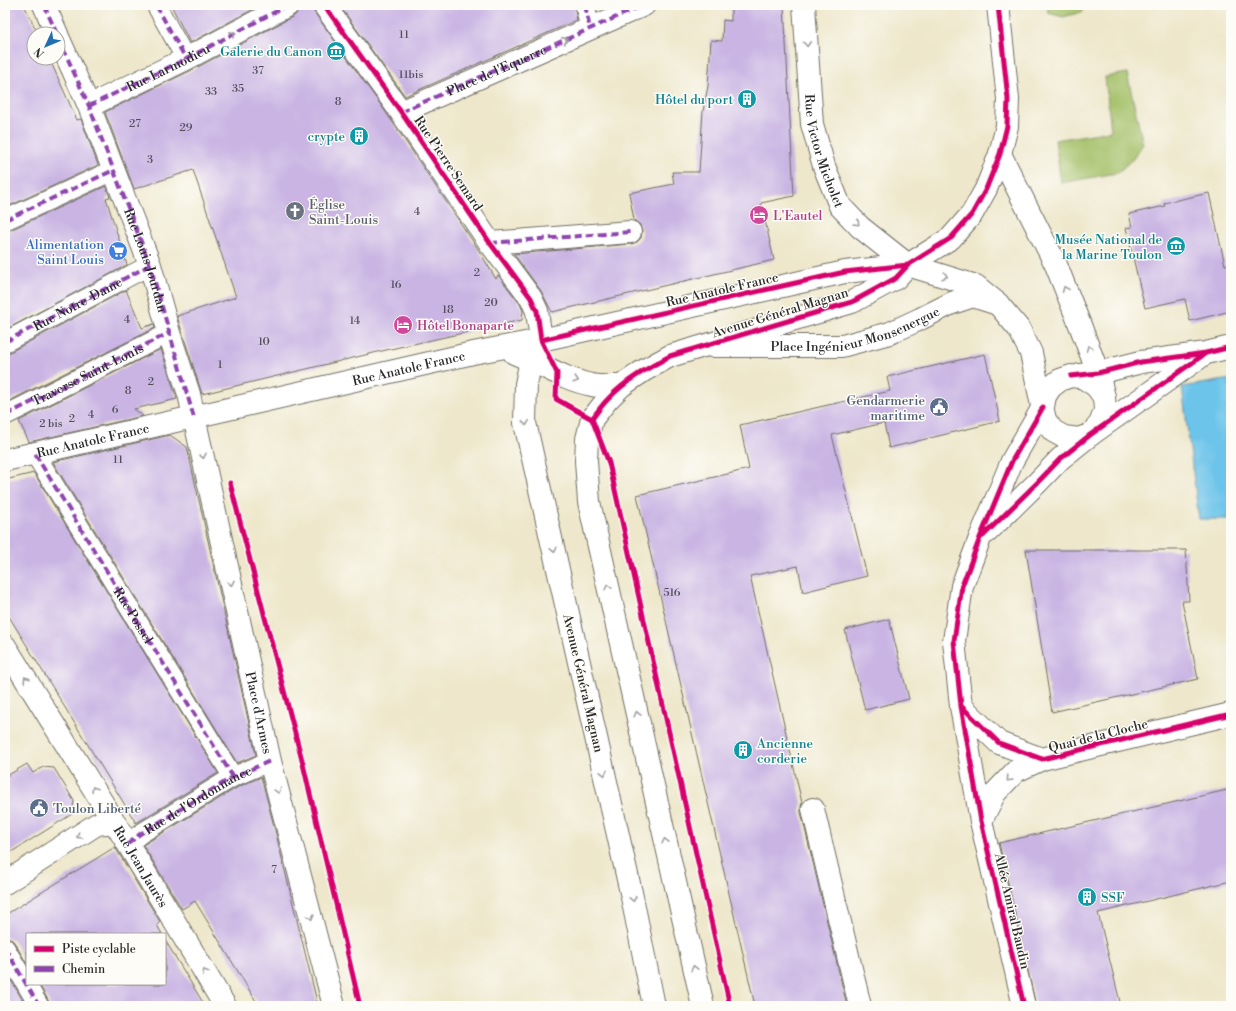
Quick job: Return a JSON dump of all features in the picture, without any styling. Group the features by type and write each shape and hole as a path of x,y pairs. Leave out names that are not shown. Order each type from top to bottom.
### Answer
{"street":[{"name":"Rue Louis Jourdan","path":"44,5 53,26"},
{"path":"156,5 186,59"},
{"name":"Rue Larmodieu","path":"89,106 186,59 288,5"},
{"name":"Rue Pierre Semard","path":"324,5 401,112 490,243 531,298 537,311 541,340"},
{"path":"585,5 590,29"},
{"name":"Place de l'Equerre","path":"401,112 644,5"},
{"name":"Rue Victor Micholet","path":"804,5 812,124 824,166 840,206 860,226 908,265"},
{"name":"Avenue Général Magnan","path":"703,1006 589,502 586,461 587,439 592,419 607,400 621,386 643,371 670,356 852,302 896,278 908,265 951,238 972,214 986,189 1000,154 1007,126 1008,99 998,5"},
{"name":"Rue Louis Jourdan","path":"66,55 89,106 150,265 194,418"},
{"path":"908,265 976,286 998,304 1019,329 1031,353 1045,420 1053,431 1064,437 1078,439 1090,435 1100,424 1105,412 1104,397 1098,373 1056,265 1000,154"},
{"path":"5,220 114,170"},
{"path":"490,243 630,232"},
{"name":"Rue Notre-Dame","path":"5,342 150,265"},
{"name":"Rue Anatole France","path":"5,460 473,353 541,340 845,272 908,265"},
{"name":"Place Ingénieur Monsenergue","path":"707,346 842,346 890,333 952,303 973,296 998,304"},
{"name":"Traverse Saint-Louis","path":"6,415 169,334"},
{"name":"Avenue Général Magnan","path":"541,340 531,360 526,384 525,422 630,889 654,1006"},
{"path":"1043,407 1045,396 1051,387 1060,380 1071,376 1098,373 1141,362 1206,353 1231,347"},
{"path":"502,348 531,360 562,376 593,385 621,386"},
{"path":"980,538 1037,484 1060,459 1090,435 1206,353"},
{"path":"1071,376 1084,378 1096,386 1104,397"},
{"name":"Allée Amiral Baudin","path":"1024,1006 981,821 961,706 954,641 962,586 980,538 1012,461 1043,407"},
{"name":"Place d'Armes","path":"194,418 270,761 334,1006"},
{"name":"Rue Possel","path":"35,454 233,777"},
{"name":"Rue Jean Jaurès","path":"5,646 128,844 225,1006"},
{"name":"Quai de la Cloche","path":"961,706 999,743 1042,759 1231,714"},
{"path":"981,821 996,793 1016,771 1042,759"},
{"name":"Rue de l'Ordonnance","path":"128,844 140,834 233,777 270,761"},
{"path":"813,809 860,1006"},
{"path":"5,883 97,824 114,822"},
{"path":"5,948 26,983"},
{"path":"27,985 40,1006"}],"green space":[{"path":"1047,5 1086,5 1082,12 1063,17 1048,13"},
{"path":"1127,73 1143,144 1133,159 1117,173 1061,183 1055,140 1111,131 1105,77"}],"water":[{"path":"1231,379 1231,519 1199,519 1182,387"}],"building":[{"path":"5,5 24,5 34,26 26,26 26,66 53,66 77,120 81,119 98,165 5,208"},
{"path":"171,5 261,5 190,43"},
{"path":"300,5 312,5 314,12 383,108 478,249 496,279 498,275 520,304 523,311 522,320 386,350 202,394 177,316 236,297 193,170 134,189 105,112 192,70 294,16 299,11"},
{"path":"339,5 574,5 577,20 405,96"},
{"path":"731,5 784,5 794,196 761,203 774,260 552,312 541,291 514,254 631,244 637,242 641,238 642,231 640,225 634,220 629,193 674,184 672,172 699,172 703,111 708,86 711,40 722,41 723,20 731,21"},
{"path":"106,186 110,197 106,198 127,265 5,330 5,231"},
{"name":"Musée National de la Marine Toulon","path":"1209,193 1225,265 1231,264 1231,311 1190,321 1185,299 1145,308 1126,228 1132,227 1129,214 1165,206 1164,203"},
{"path":"126,290 142,328 154,324 155,328 5,403 5,353 10,352"},
{"path":"161,349 177,399 134,409 143,416 29,442 19,421"},
{"name":"Ancienne corderie","path":"985,354 1000,421 889,448 884,423 832,435 867,576 803,592 798,566 750,576 802,803 801,812 847,1006 755,1006 637,495 749,469 740,425 890,391 887,377"},
{"path":"170,435 187,447 256,755 237,763 53,462"},
{"path":"34,473 218,773 136,823 5,610 5,480"},
{"path":"1026,550 1186,550 1189,601 1182,601 1198,679 1052,712"},
{"path":"889,619 909,699 865,710 845,630"},
{"name":"Toulon Liberté","path":"27,764 33,773 43,767 54,768 74,801 72,814 5,856 5,777"},
{"path":"261,777 318,1006 259,1006 195,901 182,909 143,845 238,787"},
{"name":"SSF","path":"1231,789 1231,881 1098,913 1121,1006 1036,1006 999,843"},
{"path":"115,847 160,922 157,925 161,933 26,933 26,962 14,942 10,938 5,937 5,915"},
{"path":"166,942 205,1006 50,1006 40,985 166,985"},
{"path":"5,970 26,1006 5,1006"}],"marked path":[{"path":"44,5 53,26"},
{"path":"156,5 186,59"},
{"path":"89,106 186,59 288,5"},
{"path":"585,5 590,29"},
{"path":"401,112 644,5"},
{"path":"66,55 89,106 150,265 194,418"},
{"path":"5,220 114,170"},
{"path":"490,243 630,232"},
{"path":"5,342 150,265"},
{"path":"6,415 169,333"},
{"path":"35,454 233,777"},
{"path":"128,844 140,834 233,777 270,761"},
{"path":"5,948 26,984"},
{"path":"27,985 39,1006"}],"cycle path":[{"path":"324,5 401,112 490,243 531,298 537,311 541,340 557,373 556,399 592,419 609,463 730,1006"},
{"path":"592,419 606,401 622,386 645,370 670,356 852,302 896,278 908,265 951,238 972,214 986,189 1000,154 1007,126 1008,99 998,5"},
{"path":"541,340 845,272 908,265"},
{"path":"1071,376 1098,373 1141,362 1206,353 1231,347"},
{"path":"983,536 1060,459 1090,435 1206,353"},
{"path":"1024,1006 981,821 961,706 954,641 962,586 980,538 1012,461 1043,407"},
{"path":"230,483 303,764 360,1006"},
{"path":"961,706 999,743 1042,759 1231,714"}],"place":[{"name":"Galerie du Canon","path":"336,51"},
{"name":"Hôtel du port","path":"747,99"},
{"name":"crypte","path":"359,136"},
{"name":"Église Saint-Louis","path":"295,211"},
{"name":"L'Eautel","path":"759,215"},
{"name":"Musée National de la Marine Toulon","path":"1176,246"},
{"name":"Alimentation Saint Louis","path":"118,251"},
{"name":"Hôtel Bonaparte","path":"403,325"},
{"name":"Gendarmerie maritime","path":"939,407"},
{"name":"Ancienne corderie","path":"743,750"},
{"name":"Toulon Liberté","path":"39,808"},
{"name":"SSF","path":"1087,897"}]}
